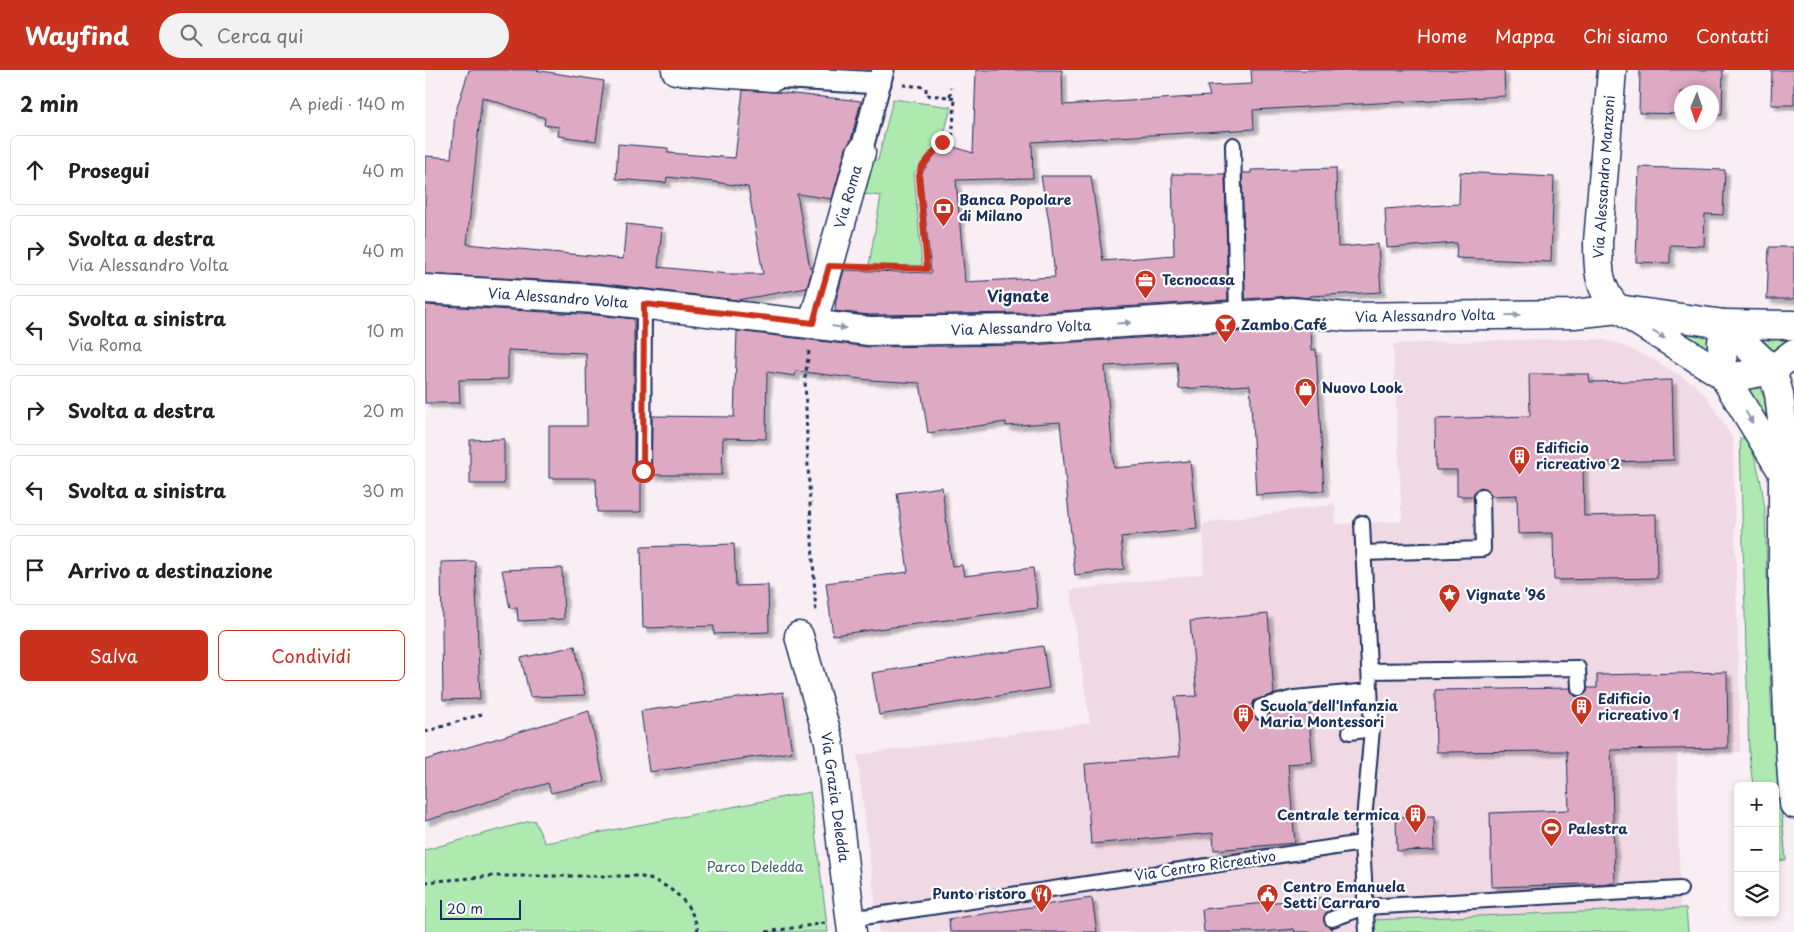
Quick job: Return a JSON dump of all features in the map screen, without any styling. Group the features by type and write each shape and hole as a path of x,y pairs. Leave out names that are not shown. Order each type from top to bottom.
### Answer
{"street":[{"path":"676,70 773,76 882,77"},
{"name":"Via Alessandro Manzoni","path":"1612,70 1598,242 1598,264 1605,294 1618,309"},
{"name":"Via Roma","path":"813,323 882,77"},
{"name":"Via Alessandro Volta","path":"425,289 597,299 869,331 1030,330 1292,312 1347,317 1574,314 1618,309 1724,324 1794,325"},
{"path":"1618,309 1723,375 1782,471"},
{"path":"1723,375 1722,343 1724,324"},
{"path":"1724,324 1772,370 1782,411 1783,593 1794,804"},
{"path":"1723,375 1740,376 1772,370 1794,353"},
{"name":"Via Grazia Deledda","path":"809,628 859,922"}],"lane":[{"path":"1233,145 1237,316"},
{"path":"643,471 644,304"},
{"path":"1363,553 1483,548 1482,496"},
{"path":"1361,523 1372,729 1362,843 1367,932"},
{"path":"1369,671 1578,668 1579,688"},
{"path":"1261,712 1261,707 1294,698 1370,692"},
{"path":"1350,732 1372,729"},
{"name":"Via Centro Ricreativo","path":"859,922 1362,843"},
{"path":"1331,919 1365,907 1680,889"}],"path":[{"path":"882,77 926,87 926,94 955,98 952,142"},
{"path":"950,97 951,87"},
{"path":"829,266 927,269 919,176 921,168 942,142"},
{"path":"809,628 816,612 807,466 805,378 813,323"},
{"path":"425,732 481,714"},
{"path":"425,882 494,876 637,876 652,879 675,894 692,912 698,932"},
{"path":"766,932 859,922"}],"shaded area":[{"path":"1601,339 1617,343 1652,359 1694,384 1707,397 1733,439 1740,752 1677,754 1680,907 1686,908 1688,932 879,932 857,755 1090,723 1070,590 1203,574 1204,523 1335,504 1336,524 1402,521 1393,344"}],"green space":[{"path":"893,99 951,107 943,138 914,173 922,266 869,265 881,196 855,193 865,159 878,160"},
{"path":"1679,326 1713,339 1709,355 1694,340 1675,330"},
{"path":"1794,331 1794,343 1775,356 1753,335"},
{"path":"1757,382 1770,410 1770,422 1768,424 1742,387"},
{"path":"1740,438 1747,438 1754,456 1761,483 1765,511 1771,702 1779,782 1753,782 1749,753"},
{"path":"1779,786 1786,860 1779,861"},
{"name":"Parco Deledda","path":"810,792 828,932 425,932 425,850 534,820 545,843"},
{"path":"1686,908 1688,932 1373,932 1372,920"}],"building":[{"path":"469,70 535,70 604,81 596,141 558,136 559,127 544,125 545,118 482,97 467,244 623,259 626,224 662,228 658,267 728,274 763,274 748,187 667,177 666,183 616,179 618,144 668,148 668,153 735,158 743,90 861,101 832,199 797,194 810,268 812,269 807,288 737,300 598,283 425,274 425,156 451,158 455,114"},
{"path":"976,70 1062,70 1063,105 1210,96 1207,86 1252,84 1251,70 1504,70 1505,96 1253,110 1254,129 1032,142 1033,178 956,180 965,282 1055,277 1050,228 1041,176 1091,176 1103,261 1174,255 1172,174 1225,174 1228,300 1029,313 870,315 835,311 844,270 931,273 921,174 942,143 973,153"},
{"path":"1640,70 1723,70 1722,115 1719,115 1719,85 1674,85 1674,114 1639,113"},
{"path":"1772,70 1794,70 1794,105 1771,105"},
{"path":"1639,167 1725,170 1723,215 1705,214 1704,246 1670,245 1670,263 1636,262"},
{"path":"1336,168 1338,247 1378,244 1381,292 1310,296 1310,298 1291,296 1245,299 1242,173 1251,173 1251,170"},
{"path":"1460,172 1554,177 1551,262 1456,258 1457,243 1387,248 1385,209 1459,204"},
{"path":"1769,247 1794,247 1794,299 1767,299"},
{"path":"425,305 634,319 634,471 636,476 641,479 641,512 597,512 596,478 549,478 549,426 587,426 586,353 508,350 508,379 459,380 460,403 425,403"},
{"path":"1292,328 1311,329 1312,350 1316,349 1324,491 1256,495 1250,385 1179,389 1177,362 1105,366 1114,468 1190,461 1197,529 1121,537 1124,569 1075,575 1060,422 1006,426 1006,422 928,433 920,383 869,380 796,371 795,376 767,372 766,439 723,438 722,475 651,475 652,416 734,417 737,331 869,347 1031,345"},
{"name":"Edificio ricreativo 2","path":"1529,374 1589,374 1590,382 1672,380 1674,460 1583,463 1584,516 1656,514 1657,578 1554,580 1553,533 1518,534 1517,495 1491,496 1487,489 1481,487 1475,491 1473,496 1457,496 1457,470 1436,470 1435,419 1530,416"},
{"path":"504,439 504,484 470,484 470,440"},
{"path":"942,487 952,566 962,565 964,576 1033,568 1038,608 833,635 826,583 908,572 897,493"},
{"path":"734,544 736,586 768,585 769,632 714,634 714,626 643,628 641,547"},
{"path":"475,561 480,699 443,700 441,562"},
{"path":"562,568 564,619 518,621 517,608 510,608 502,570"},
{"name":"Scuola dell'Infanzia Maria Montessori","path":"1268,614 1274,694 1254,701 1252,707 1253,716 1261,721 1266,719 1269,714 1283,710 1308,708 1313,762 1288,764 1295,843 1214,850 1213,833 1091,844 1085,764 1180,756 1175,697 1197,696 1190,621"},
{"path":"575,646 585,695 530,697 521,658"},
{"path":"1043,646 1049,688 879,715 872,673"},
{"name":"Edificio ricreativo 1","path":"1727,672 1728,748 1611,750 1615,883 1492,887 1490,813 1569,810 1567,751 1436,752 1435,690 1570,688 1575,696 1580,697 1587,692 1588,688 1597,688 1597,675"},
{"path":"783,692 792,752 649,772 641,711"},
{"path":"589,711 604,781 551,793 548,783 425,821 425,760"},
{"name":"Centrale termica","path":"1434,816 1435,850 1397,851 1396,817"},
{"name":"Centro Emanuela Setti Carraro","path":"1329,897 1331,910 1325,914 1324,922 1332,928 1333,932 1295,932 1294,929 1262,932 1204,932 1202,909"},
{"name":"Punto ristoro","path":"1092,898 1097,932 950,932 949,919"}],"place":[{"name":"Banca Popolare di Milano","path":"943,227"},
{"name":"Tecnocasa","path":"1146,299"},
{"name":"Zambo Café","path":"1225,344"},
{"name":"Nuovo Look","path":"1306,407"},
{"name":"Edificio ricreativo 2","path":"1520,475"},
{"name":"Vignate ’96","path":"1450,614"},
{"name":"Edificio ricreativo 1","path":"1582,726"},
{"name":"Scuola dell'Infanzia Maria Montessori","path":"1244,733"},
{"name":"Centrale termica","path":"1416,834"},
{"name":"Palestra","path":"1552,848"},
{"name":"Punto ristoro","path":"1042,913"},
{"name":"Centro Emanuela Setti Carraro","path":"1267,914"}],"district":[{"name":"Vignate","path":"1018,296"}],"route":[{"path":"643,471 644,304 813,323 829,266 927,269 919,176 921,168 942,142"}]}
